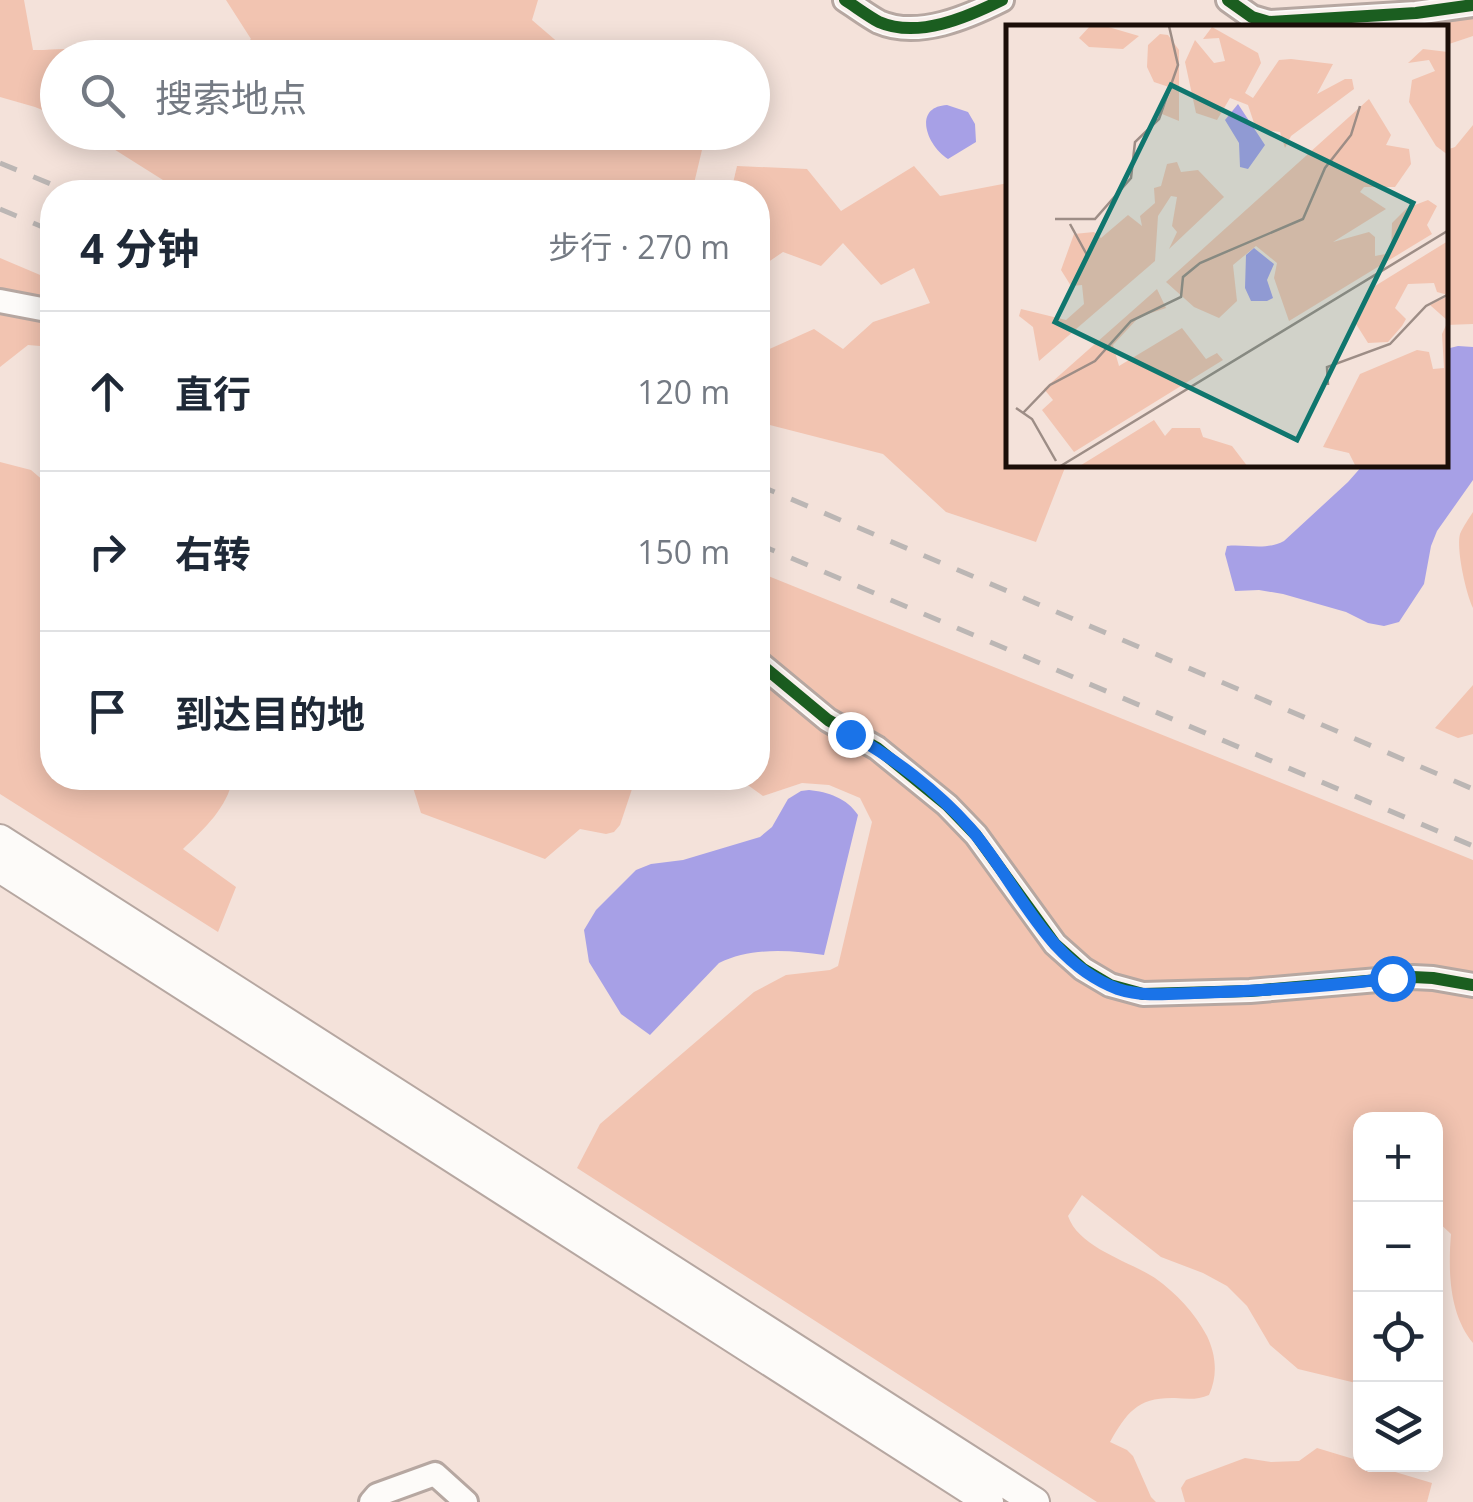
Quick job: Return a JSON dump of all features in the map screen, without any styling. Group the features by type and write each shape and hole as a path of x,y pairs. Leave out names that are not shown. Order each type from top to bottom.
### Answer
{"main road":[{"path":"0,839 1035,1502"},
{"path":"0,868 989,1502"}],"street":[{"path":"846,0 880,22 909,28 974,14 1002,0"},
{"path":"1228,0 1269,22 1416,14 1473,5"},
{"path":"0,301 40,309"},
{"path":"770,672 828,720 877,748 947,804 976,835 1055,944 1083,969 1110,985 1144,994 1250,992 1412,977 1473,985"},
{"path":"371,1502 377,1494 435,1474 466,1502"}],"shaded area":[{"path":"0,0 24,0 33,50 40,50 40,109 0,97"},
{"path":"226,0 538,0 532,20 555,40 250,40"},
{"path":"1473,0 1473,36 1448,44 1448,25 1319,25"},
{"path":"947,105 968,112 975,124 976,142 948,159 934,145 926,128 929,112"},
{"path":"1473,125 1473,324 1448,325 1448,149 1455,147"},
{"path":"115,150 702,150 695,180 163,180"},
{"path":"737,166 807,169 841,211 914,166 940,196 1006,183 1006,468 1065,468 1036,542 946,512 883,454 770,425 770,349 814,329 843,349 873,322 930,303 914,268 881,285 843,243 821,266 783,252 770,261 770,180 734,180"},
{"path":"0,258 40,275 40,346 28,345 0,367"},
{"path":"1473,347 1473,480 1437,531 1424,584 1399,622 1384,626 1368,623 1346,612 1283,594 1235,591 1225,554 1227,546 1263,546 1284,541 1360,468 1448,468 1448,348"},
{"path":"0,462 31,470 40,478 40,790 229,790 207,825 183,849 236,887 218,932 0,794"},
{"path":"1473,512 1473,608 1462,571 1459,541"},
{"path":"770,577 1473,860 1473,1343 1455,1306 1450,1277 1451,1234 1443,1227 1443,1112 1353,1112 1353,1382 1298,1369 1270,1345 1247,1306 1227,1286 1161,1257 1082,1195 1068,1216 1074,1227 1094,1245 1155,1278 1178,1297 1207,1336 1215,1365 1209,1395 1162,1398 1143,1404 1128,1415 1110,1442 1133,1456 1156,1502 1097,1502 577,1168 600,1124 754,992 786,975 838,966 872,822 860,798 829,785 802,783 763,796 755,790 770,790"},
{"path":"1473,685 1473,734 1458,738 1435,728"},
{"path":"414,790 632,790 614,832 580,829 545,859 421,813"},
{"path":"809,790 836,797 858,815 824,955 757,952 719,963 650,1035 621,1014 589,962 584,930 596,910 636,870 760,837 772,827 788,799"},
{"path":"1317,1448 1353,1459 1353,1472 1395,1472 1432,1483 1427,1502 1185,1502 1181,1488 1186,1480 1245,1458 1299,1461"}],"railway":[{"path":"0,163 41,180"},
{"path":"0,209 40,226"},
{"path":"770,490 1473,789"},
{"path":"770,549 1473,846"}],"cycle path":[{"path":"845,0 879,22 910,28 942,24 1002,0"},
{"path":"1228,0 1252,17 1269,22 1416,13 1473,5"},
{"path":"770,672 828,720 877,748 947,805 976,835 1055,944 1083,969 1110,985 1143,994 1250,991 1413,977 1473,985"}],"route":[{"path":"850,734 877,748 947,804 976,835 1043,931 1067,957 1110,985 1144,994 1250,992 1392,978"}]}
